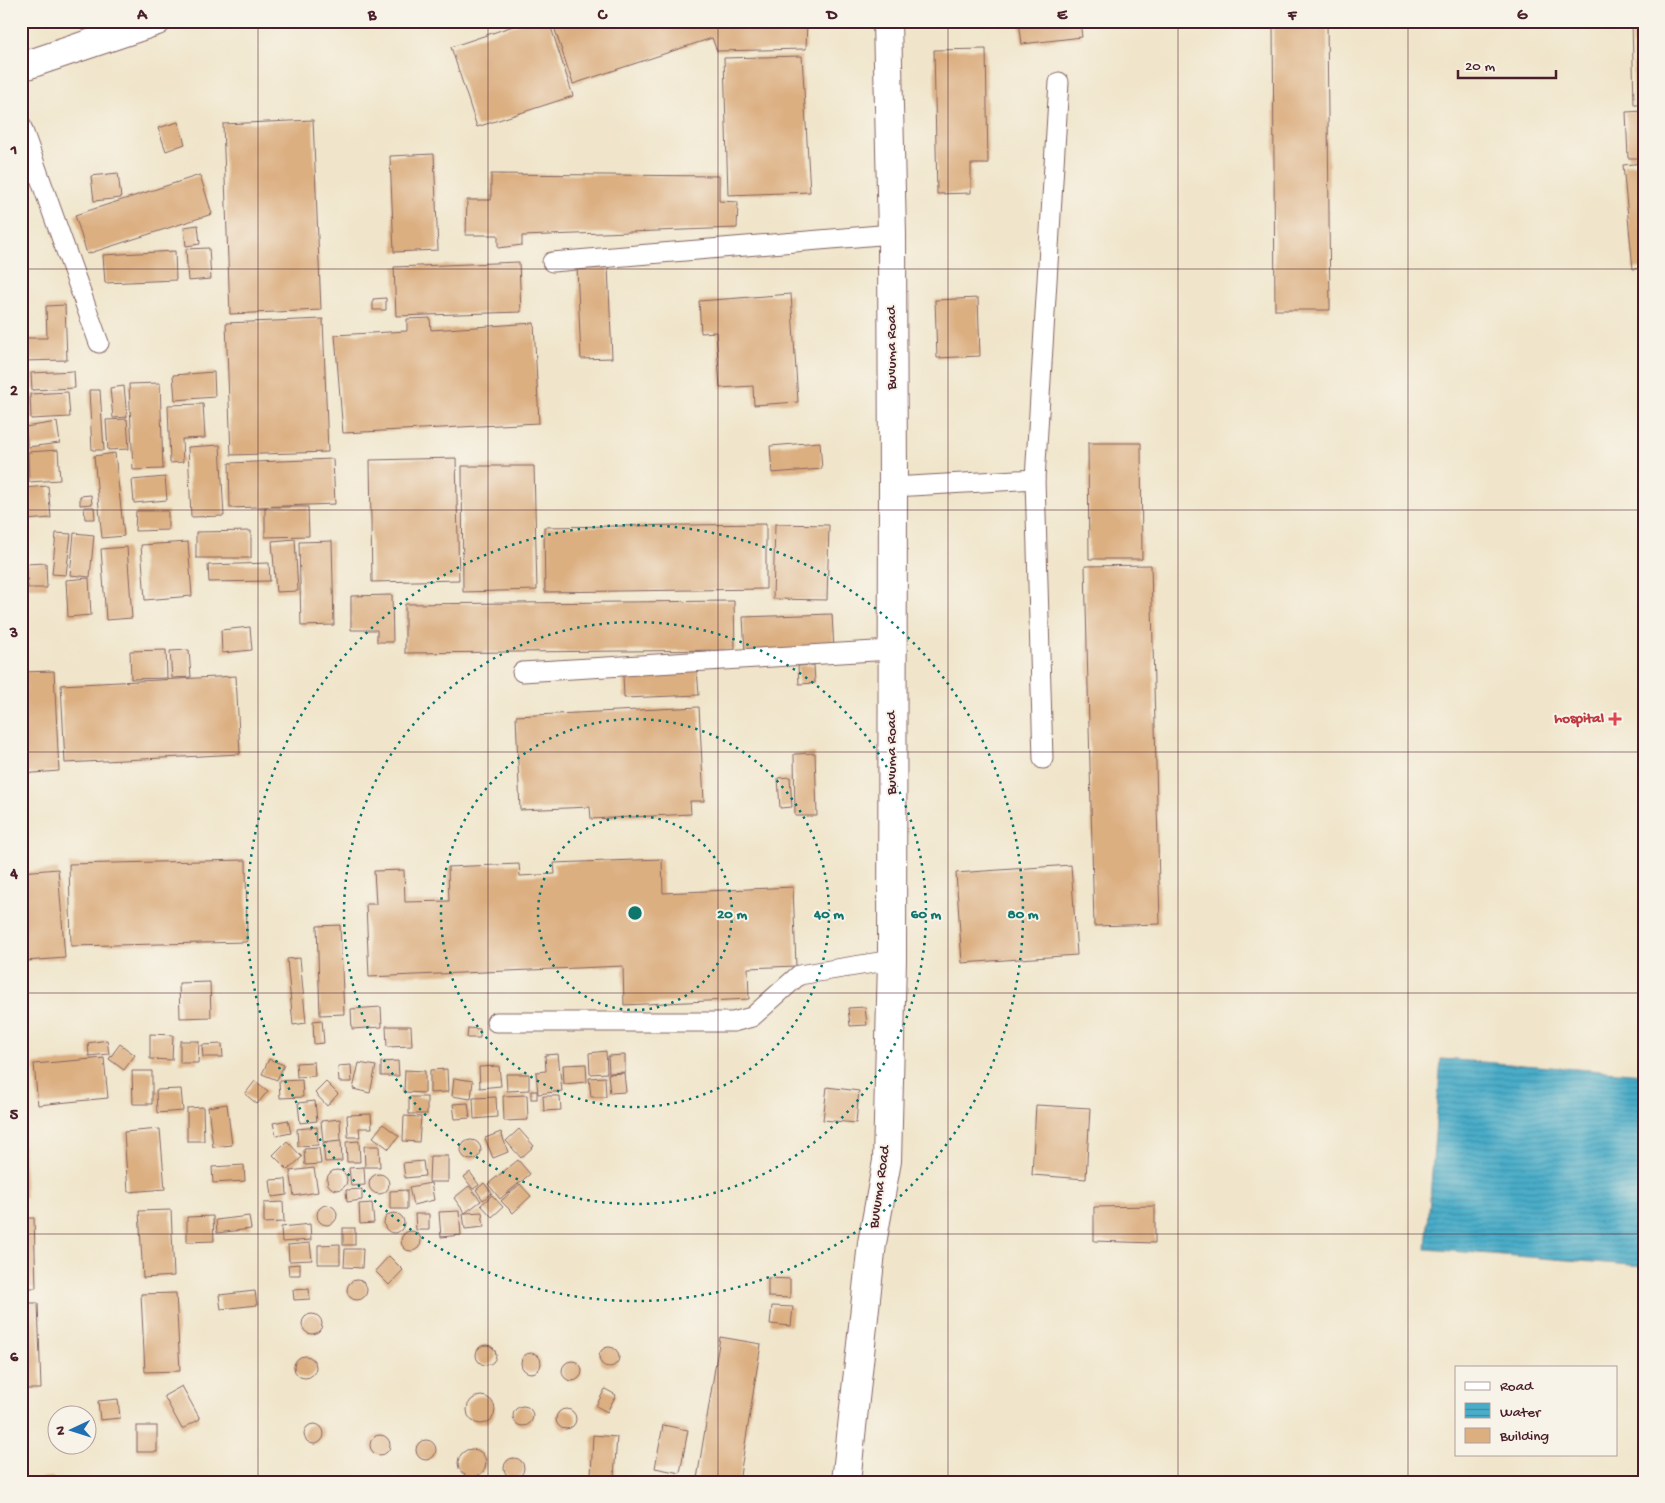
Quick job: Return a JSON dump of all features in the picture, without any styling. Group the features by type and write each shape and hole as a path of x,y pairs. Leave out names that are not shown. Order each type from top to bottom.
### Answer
{"street":[{"path":"21,67 157,21"},
{"name":"Buvuma Road","path":"846,1482 872,1243 887,1160 892,960 893,487 892,234 887,21"}],"lane":[{"path":"1043,759 1034,479 1059,82"},
{"path":"21,125 99,343"},
{"path":"552,262 892,234"},
{"path":"893,487 1034,479"},
{"path":"522,672 892,650"},
{"path":"496,1022 733,1022 752,1017 799,975 892,960"}],"water":[{"path":"1441,1059 1644,1074 1644,1266 1426,1249"}],"building":[{"path":"528,21 549,21 573,96 477,127 451,47"},
{"path":"552,21 807,21 806,49 717,51 712,38 573,84"},
{"path":"1019,21 1080,21 1082,37 1022,44"},
{"path":"1273,21 1327,21 1330,310 1275,310"},
{"path":"1632,21 1644,21 1644,105 1634,105"},
{"path":"986,49 988,164 971,164 971,193 937,194 934,50"},
{"path":"802,56 810,192 728,195 724,58"},
{"path":"1644,111 1644,158 1628,158 1626,112"},
{"path":"313,120 321,310 230,314 223,124"},
{"path":"178,122 185,144 166,151 158,128"},
{"path":"434,154 438,250 394,252 390,156"},
{"path":"1644,163 1644,268 1633,269 1623,165"},
{"path":"118,173 121,198 94,201 91,176"},
{"path":"491,174 719,176 719,201 738,202 737,228 522,236 522,245 498,248 498,235 466,235 467,200 491,200"},
{"path":"200,175 212,214 87,254 75,215"},
{"path":"198,225 200,244 186,246 184,227"},
{"path":"209,248 211,279 188,281 186,249"},
{"path":"175,251 176,280 105,283 103,255"},
{"path":"519,262 521,312 396,316 394,267"},
{"path":"608,266 612,358 581,359 577,267"},
{"path":"21,290 23,290 26,334 21,335"},
{"path":"791,294 798,402 754,405 753,386 720,388 716,332 701,333 699,301"},
{"path":"386,298 386,310 373,310 373,299"},
{"path":"978,298 980,356 937,358 935,300"},
{"path":"65,305 67,360 21,361 21,338 47,338 46,306"},
{"path":"430,318 431,330 534,323 539,423 343,433 335,335 407,331 407,319"},
{"path":"323,319 328,452 231,455 226,323"},
{"path":"74,371 75,388 32,390 31,373"},
{"path":"214,372 215,397 175,400 173,375"},
{"path":"160,383 163,469 133,470 129,384"},
{"path":"124,386 127,417 113,418 110,388"},
{"path":"89,390 100,390 104,450 92,450"},
{"path":"68,392 70,417 31,419 30,394"},
{"path":"203,404 205,438 182,439 183,462 170,463 168,405"},
{"path":"127,419 129,449 108,450 106,420"},
{"path":"57,422 60,443 28,447 25,427"},
{"path":"820,442 822,469 772,473 770,446"},
{"path":"1088,443 1141,443 1142,559 1089,559"},
{"path":"220,445 224,516 191,517 188,447"},
{"path":"58,450 60,480 29,482 28,452"},
{"path":"115,453 124,536 102,538 94,456"},
{"path":"456,458 459,580 372,582 370,460"},
{"path":"333,459 335,504 230,508 229,463"},
{"path":"462,466 534,466 537,590 463,592"},
{"path":"165,477 167,500 134,503 132,480"},
{"path":"48,486 51,518 26,520 23,488"},
{"path":"91,495 92,504 80,505 80,496"},
{"path":"84,507 94,507 95,519 85,519"},
{"path":"265,507 308,507 309,536 265,537"},
{"path":"136,511 168,511 168,530 135,531"},
{"path":"766,524 766,589 545,592 544,527"},
{"path":"775,524 829,525 827,600 773,599"},
{"path":"251,531 251,558 196,558 196,532"},
{"path":"56,533 71,534 66,575 52,574"},
{"path":"74,533 94,535 90,577 70,575"},
{"path":"295,539 298,591 276,592 272,541"},
{"path":"332,541 334,625 301,626 299,542"},
{"path":"188,542 192,596 145,600 141,545"},
{"path":"127,547 132,618 106,620 101,549"},
{"path":"46,563 47,588 28,588 26,564"},
{"path":"269,563 270,581 209,582 208,565"},
{"path":"1151,565 1160,924 1094,926 1085,566"},
{"path":"89,578 91,615 68,617 66,580"},
{"path":"392,595 393,642 377,642 377,630 351,630 351,596"},
{"path":"734,601 735,650 405,653 405,604"},
{"path":"832,614 834,650 745,653 743,617"},
{"path":"250,627 252,650 222,653 221,630"},
{"path":"166,650 167,678 131,679 130,651"},
{"path":"189,650 191,677 172,678 170,651"},
{"path":"814,665 815,683 799,684 798,666"},
{"path":"697,669 699,695 624,698 623,673"},
{"path":"54,671 59,771 21,774 21,672"},
{"path":"236,676 240,754 65,763 61,685"},
{"path":"699,707 704,801 690,801 691,814 591,819 590,807 520,810 516,716"},
{"path":"815,753 817,816 795,816 794,754"},
{"path":"790,777 792,807 780,808 778,778"},
{"path":"662,859 663,893 793,887 796,966 748,968 749,999 624,1005 623,966 369,977 366,904 376,904 374,871 404,870 405,902 449,901 448,867 519,864 520,876 555,874 554,863"},
{"path":"246,860 247,942 71,946 69,864"},
{"path":"1071,865 1077,955 962,963 956,873"},
{"path":"58,869 65,958 26,961 21,902 21,872"},
{"path":"340,925 344,1014 320,1015 317,926"},
{"path":"300,958 306,1023 293,1025 287,959"},
{"path":"210,982 211,1017 180,1018 179,983"},
{"path":"381,1007 382,1027 352,1029 351,1009"},
{"path":"865,1007 867,1025 850,1026 848,1008"},
{"path":"322,1020 324,1043 314,1044 313,1021"},
{"path":"386,1026 411,1026 412,1046 387,1047"},
{"path":"468,1028 480,1029 480,1038 467,1038"},
{"path":"150,1034 173,1035 172,1060 150,1059"},
{"path":"107,1040 109,1054 89,1056 88,1043"},
{"path":"180,1041 199,1041 198,1063 180,1063"},
{"path":"120,1044 135,1055 124,1070 109,1059"},
{"path":"222,1044 223,1057 203,1057 202,1045"},
{"path":"606,1051 607,1073 590,1074 589,1053"},
{"path":"558,1054 562,1091 538,1094 536,1072 546,1071 545,1055"},
{"path":"625,1055 625,1072 609,1073 608,1056"},
{"path":"104,1058 108,1098 38,1105 34,1064"},
{"path":"269,1059 284,1065 277,1080 262,1074"},
{"path":"398,1061 399,1076 381,1076 381,1062"},
{"path":"314,1062 315,1076 297,1077 296,1063"},
{"path":"359,1063 376,1066 370,1093 353,1089"},
{"path":"586,1064 587,1082 564,1084 563,1065"},
{"path":"351,1065 352,1082 339,1082 338,1066"},
{"path":"499,1066 501,1086 480,1088 479,1067"},
{"path":"447,1069 448,1092 430,1093 430,1070"},
{"path":"405,1070 425,1071 425,1093 404,1092"},
{"path":"132,1071 152,1071 152,1104 133,1104"},
{"path":"624,1073 626,1092 610,1093 608,1074"},
{"path":"506,1074 529,1074 529,1090 507,1091"},
{"path":"605,1077 606,1097 591,1097 589,1078"},
{"path":"454,1078 473,1081 471,1099 452,1096"},
{"path":"302,1080 303,1097 280,1098 279,1081"},
{"path":"255,1081 268,1091 257,1104 245,1094"},
{"path":"326,1082 338,1094 327,1106 315,1093"},
{"path":"827,1087 859,1091 856,1123 823,1120"},
{"path":"181,1089 183,1111 157,1113 156,1090"},
{"path":"531,1091 537,1091 537,1099 531,1099"},
{"path":"527,1095 528,1120 504,1121 503,1096"},
{"path":"543,1096 560,1096 561,1110 544,1111"},
{"path":"409,1097 427,1097 427,1114 409,1114"},
{"path":"496,1097 497,1117 474,1119 473,1098"},
{"path":"315,1101 317,1121 300,1123 298,1103"},
{"path":"468,1103 470,1118 455,1119 453,1104"},
{"path":"227,1104 232,1145 213,1147 208,1107"},
{"path":"1036,1105 1090,1108 1086,1179 1032,1175"},
{"path":"203,1107 204,1141 187,1141 187,1108"},
{"path":"371,1114 372,1128 359,1128 360,1137 348,1137 347,1115"},
{"path":"404,1116 421,1117 419,1142 403,1141"},
{"path":"340,1119 341,1140 323,1142 321,1121"},
{"path":"288,1120 291,1133 276,1136 273,1123"},
{"path":"383,1124 399,1136 389,1149 373,1137"},
{"path":"317,1127 318,1145 298,1146 297,1129"},
{"path":"160,1129 165,1189 128,1192 124,1132"},
{"path":"519,1129 534,1146 521,1158 506,1141"},
{"path":"21,1130 23,1130 26,1198 21,1198"},
{"path":"501,1132 508,1152 493,1158 485,1138"},
{"path":"467,1140 475,1140 481,1146 481,1154 475,1160 467,1160 461,1154 461,1146"},
{"path":"287,1141 302,1157 288,1170 273,1155"},
{"path":"341,1141 342,1161 325,1162 323,1143"},
{"path":"359,1141 360,1162 347,1162 346,1142"},
{"path":"364,1146 379,1146 380,1167 365,1167"},
{"path":"319,1148 321,1164 305,1165 304,1149"},
{"path":"430,1156 448,1156 448,1182 429,1182"},
{"path":"518,1160 530,1174 500,1199 488,1184"},
{"path":"423,1161 425,1176 405,1178 403,1163"},
{"path":"244,1165 245,1181 213,1183 212,1167"},
{"path":"364,1167 365,1185 351,1186 349,1168"},
{"path":"314,1168 318,1192 294,1196 290,1171"},
{"path":"333,1170 341,1170 347,1176 347,1184 341,1190 333,1190 327,1184 327,1176"},
{"path":"470,1172 479,1185 473,1189 464,1177"},
{"path":"375,1174 383,1174 389,1180 389,1188 383,1194 375,1194 369,1188 369,1180"},
{"path":"286,1179 287,1195 272,1197 270,1180"},
{"path":"431,1183 434,1200 413,1205 409,1187"},
{"path":"484,1183 492,1193 483,1200 476,1190"},
{"path":"520,1184 531,1196 513,1213 501,1201"},
{"path":"469,1186 481,1201 465,1213 454,1198"},
{"path":"362,1189 362,1200 347,1202 346,1190"},
{"path":"407,1190 407,1209 390,1209 390,1191"},
{"path":"492,1195 503,1207 492,1217 481,1205"},
{"path":"283,1202 284,1222 264,1223 264,1203"},
{"path":"372,1203 374,1223 360,1224 359,1204"},
{"path":"327,1205 334,1208 337,1215 334,1222 327,1225 320,1222 317,1215 320,1208"},
{"path":"1155,1206 1155,1243 1094,1241 1094,1207"},
{"path":"171,1210 174,1276 143,1278 139,1211"},
{"path":"459,1211 461,1235 441,1237 439,1212"},
{"path":"482,1212 484,1227 465,1229 463,1214"},
{"path":"390,1213 398,1213 404,1219 404,1227 398,1233 390,1233 384,1227 384,1219"},
{"path":"415,1214 429,1214 429,1230 416,1230"},
{"path":"213,1216 214,1241 187,1242 187,1217"},
{"path":"249,1216 251,1229 217,1233 216,1220"},
{"path":"21,1218 34,1218 36,1288 21,1288"},
{"path":"310,1224 311,1240 282,1242 281,1227"},
{"path":"343,1228 355,1228 355,1245 343,1245"},
{"path":"407,1231 415,1231 421,1237 421,1245 415,1251 407,1251 401,1245 401,1237"},
{"path":"310,1243 312,1260 289,1261 288,1245"},
{"path":"340,1244 340,1264 318,1264 318,1245"},
{"path":"345,1249 363,1249 362,1268 344,1267"},
{"path":"389,1256 403,1270 389,1285 375,1271"},
{"path":"300,1264 300,1275 289,1275 288,1265"},
{"path":"768,1278 790,1279 790,1298 768,1297"},
{"path":"357,1280 364,1283 367,1290 364,1297 357,1300 350,1297 347,1290 350,1283"},
{"path":"309,1289 310,1299 294,1300 293,1290"},
{"path":"255,1291 257,1305 221,1309 219,1295"},
{"path":"176,1293 180,1371 145,1372 141,1294"},
{"path":"21,1303 38,1303 41,1389 21,1389"},
{"path":"772,1306 793,1307 791,1326 770,1324"},
{"path":"312,1314 319,1317 322,1324 319,1331 312,1334 305,1331 302,1324 305,1317"},
{"path":"720,1337 761,1344 739,1482 716,1482 697,1479"},
{"path":"486,1345 493,1348 496,1355 493,1362 486,1365 479,1362 476,1355 479,1348"},
{"path":"609,1347 616,1350 619,1357 616,1364 609,1367 602,1364 599,1357 602,1350"},
{"path":"531,1353 538,1356 541,1363 538,1370 531,1373 524,1370 521,1363 524,1356"},
{"path":"301,1356 309,1356 316,1363 316,1371 309,1378 301,1378 294,1371 294,1363"},
{"path":"572,1361 579,1364 582,1371 579,1378 572,1381 565,1378 562,1371 565,1364"},
{"path":"182,1386 200,1419 182,1429 164,1396"},
{"path":"605,1389 616,1395 607,1412 596,1406"},
{"path":"481,1396 491,1400 495,1410 491,1420 481,1424 471,1420 467,1410 471,1400"},
{"path":"118,1399 120,1418 100,1420 98,1401"},
{"path":"523,1406 530,1409 533,1416 530,1423 523,1426 516,1423 513,1416 516,1409"},
{"path":"566,1409 573,1412 576,1419 573,1426 566,1429 559,1426 556,1419 559,1412"},
{"path":"21,1410 25,1415 26,1421 21,1426"},
{"path":"314,1424 321,1427 324,1434 321,1441 314,1444 307,1441 304,1434 307,1427"},
{"path":"663,1425 688,1430 680,1473 655,1468"},
{"path":"137,1426 157,1426 157,1452 137,1452"},
{"path":"380,1435 387,1438 390,1445 387,1452 380,1455 373,1452 370,1445 373,1438"},
{"path":"593,1435 617,1437 614,1477 591,1475"},
{"path":"426,1440 433,1443 436,1450 433,1457 426,1460 419,1457 416,1450 419,1443"},
{"path":"472,1449 482,1453 486,1463 482,1473 472,1477 462,1473 458,1463 462,1453"},
{"path":"510,1458 518,1458 524,1464 524,1472 518,1478 510,1478 504,1472 504,1464"},
{"path":"53,1477 53,1482 41,1482 41,1478"}],"place":[{"name":"hospital","path":"1615,719"}]}
